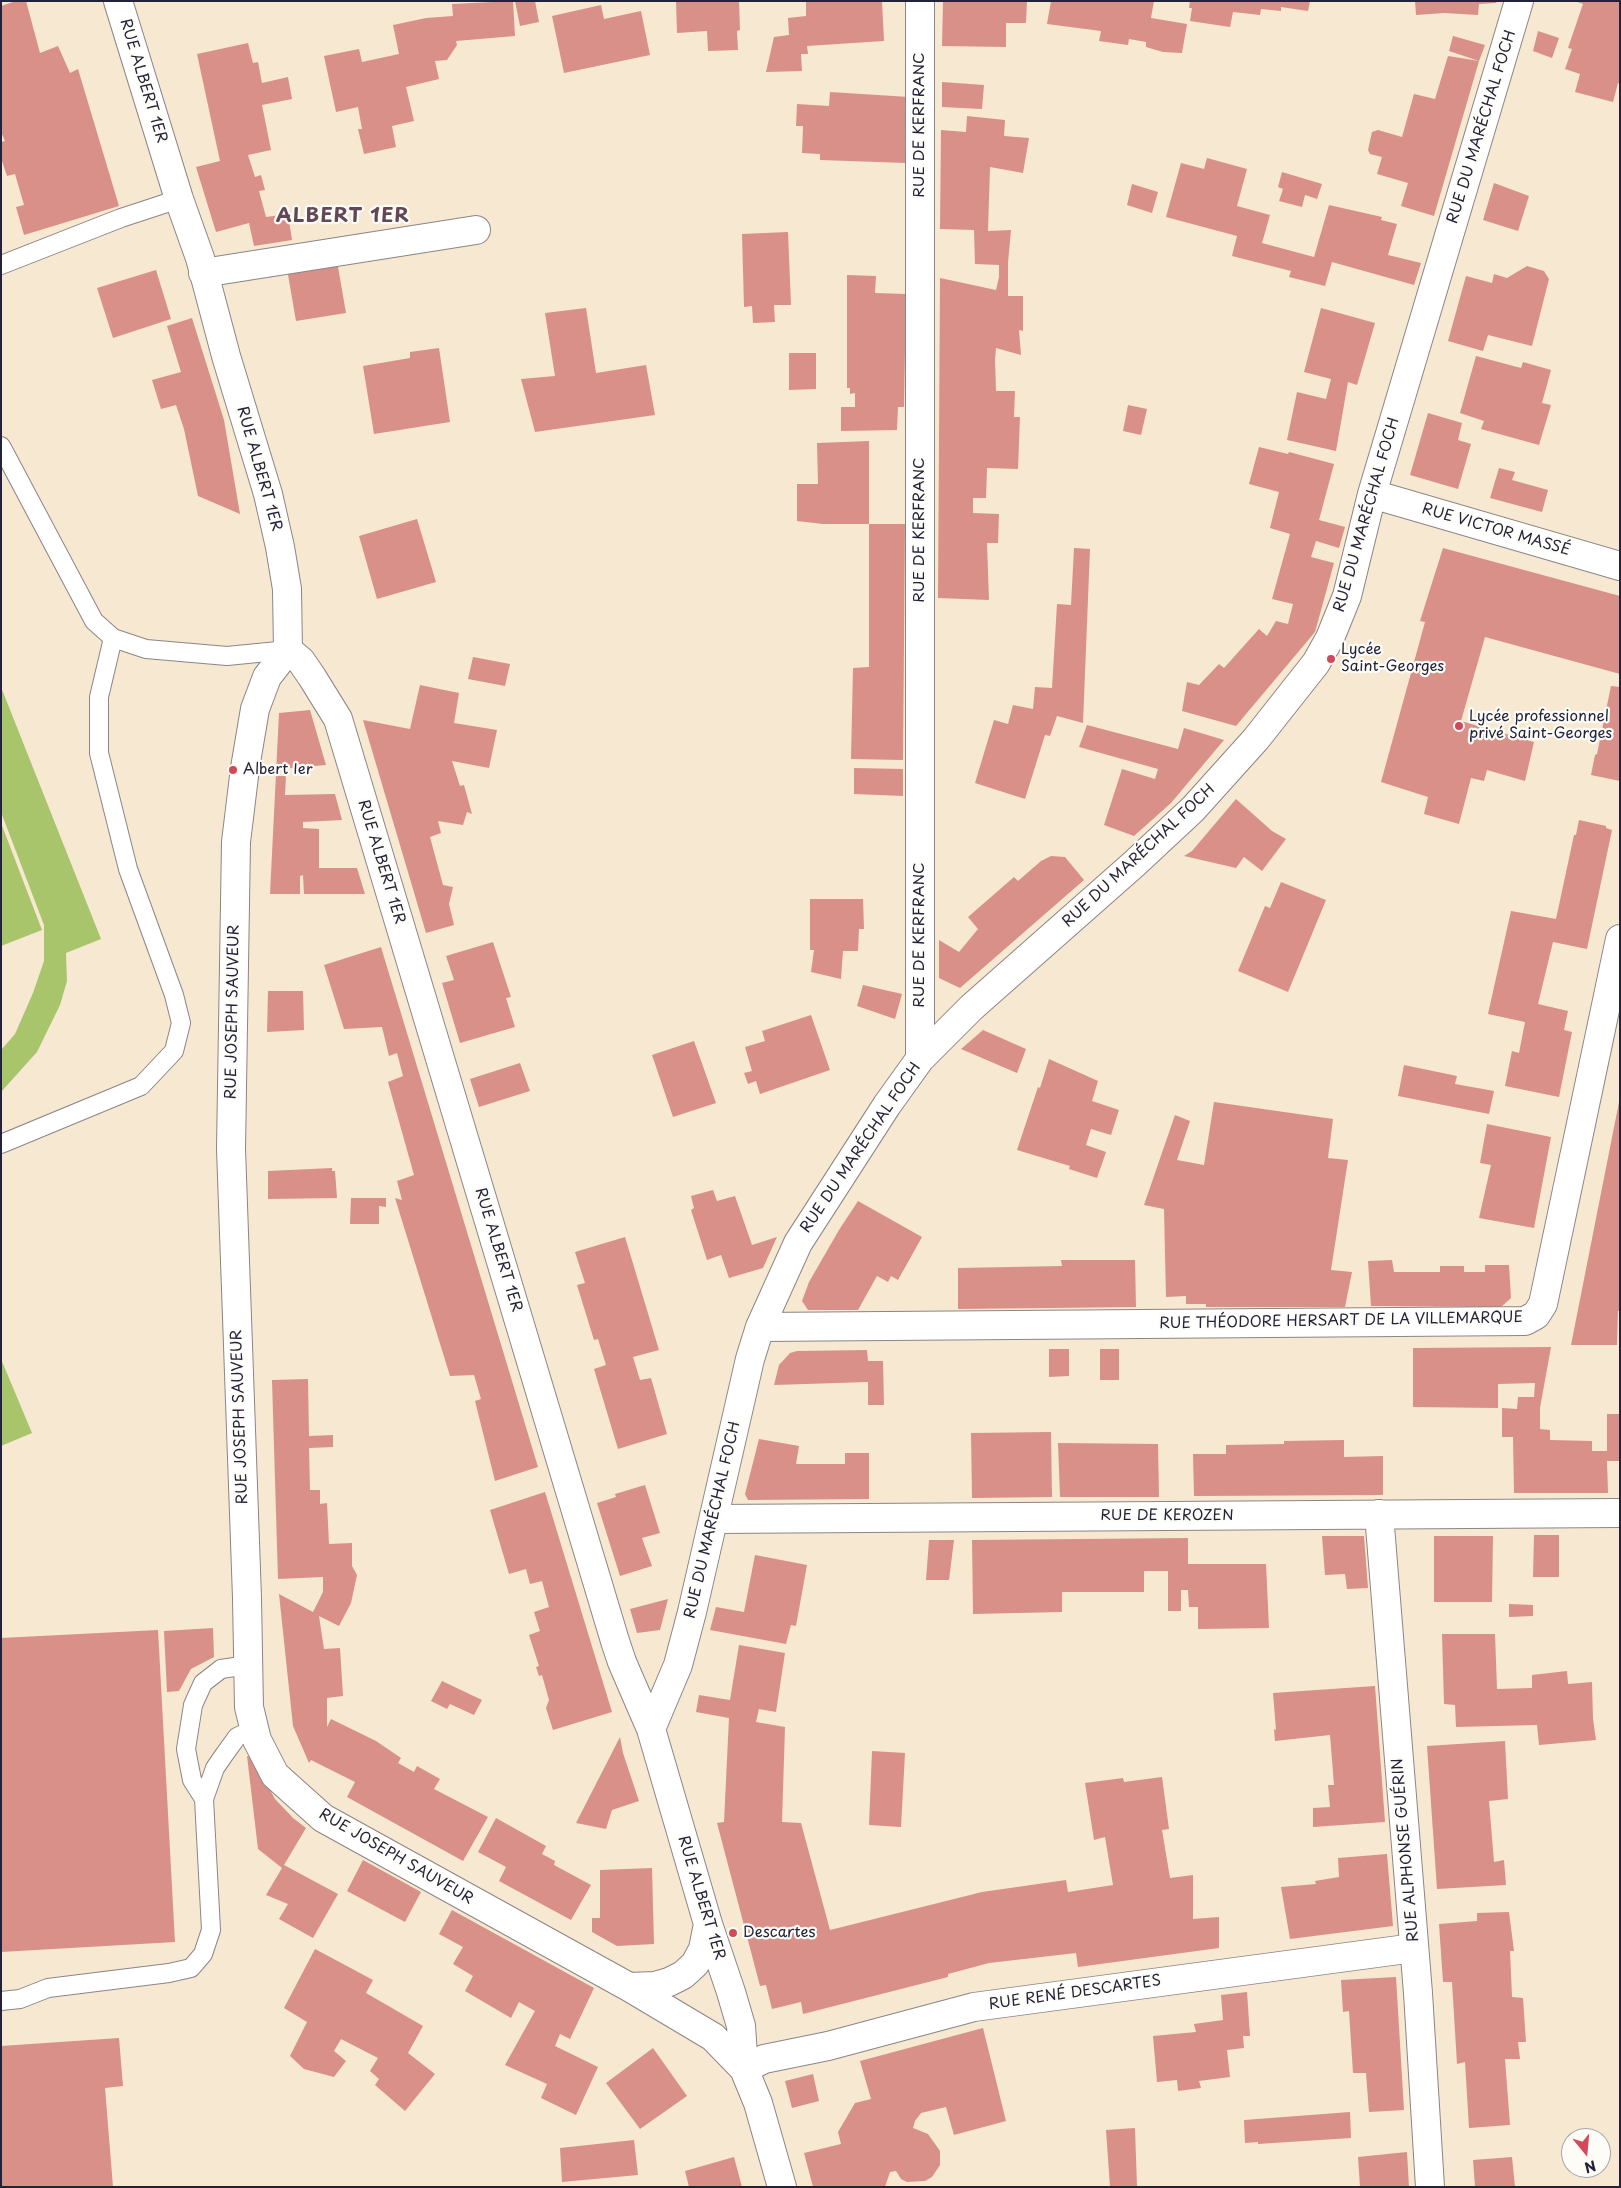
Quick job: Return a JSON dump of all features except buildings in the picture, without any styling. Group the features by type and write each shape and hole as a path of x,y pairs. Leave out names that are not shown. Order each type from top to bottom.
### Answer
{"street":[{"name":"RUE ALBERT 1ER","path":"118,1 203,273 268,494 287,589 288,650 301,661 338,719 615,1640 622,1662 651,1729 708,1924 741,2026 744,2069"},
{"name":"RUE DE KERFRANC","path":"920,1 920,1059"},
{"name":"RUE DU MARÉCHAL FOCH","path":"651,1729 678,1665 687,1633 715,1519 750,1359 760,1327 798,1243 887,1105 920,1059 972,1007 1127,870 1192,809 1262,732 1316,663 1330,638 1347,596 1372,494 1519,1"},
{"path":"203,273 476,230"},
{"name":"RUE VICTOR MASSÉ","path":"1372,494 1620,566"},
{"name":"RUE JOSEPH SAUVEUR","path":"288,650 267,677 255,709 245,768 236,842 231,1149 249,1706 257,1740 275,1774 323,1818 629,1987 713,2037 744,2069"},
{"name":"RUE THÉODORE HERSART DE LA VILLEMARQUE","path":"760,1327 1525,1321 1536,1315 1543,1304 1620,939"},
{"name":"RUE DE KEROZEN","path":"715,1519 1620,1513"},
{"name":"RUE ALPHONSE GUÉRIN","path":"1378,1514 1414,1948 1430,2187"},
{"path":"629,1987 655,1986 683,1975 695,1964 703,1950 708,1924"},
{"name":"RUE RENÉ DESCARTES","path":"744,2069 764,2059 828,2046 974,2007 1414,1948"},
{"path":"744,2069 758,2103 782,2187"}],"lane":[{"path":"1,265 121,218 179,199"},
{"path":"1,446 94,621 113,638 146,649 227,656 288,650"},
{"path":"1,1144 141,1086 174,1051 181,1023 174,995 128,869 99,753 99,697 113,638"},
{"path":"204,1799 192,1780 186,1749 193,1705 203,1683 221,1669 248,1666"},
{"path":"1,2001 20,2000 48,1988 169,1973 191,1968 203,1954 211,1930 204,1799 215,1768 224,1755 237,1738 254,1729"}],"green space":[{"path":"1,687 101,939 66,953 67,981 60,1005 37,1052 1,1092 1,1050 15,1034 33,993 44,961 44,925 1,812"},
{"path":"1,823 42,930 1,946"},
{"path":"1,1359 32,1433 1,1446"}],"place":[{"name":"Lycée Saint-Georges","path":"1331,659"},
{"name":"Lycée professionnel privé Saint-Georges","path":"1459,726"},
{"name":"Albert Ier","path":"233,770"},
{"name":"Descartes","path":"733,1933"}],"district":[{"name":"ALBERT 1ER","path":"343,216"}]}
